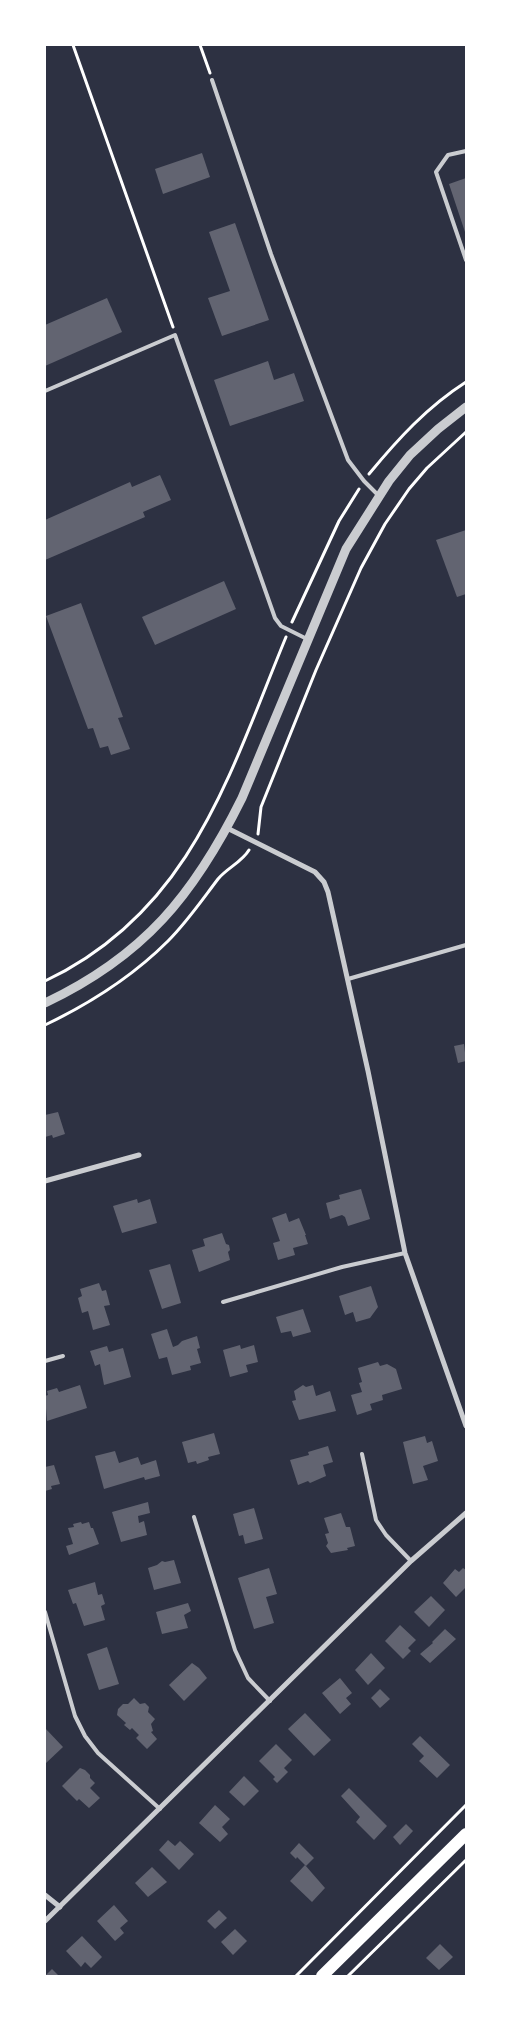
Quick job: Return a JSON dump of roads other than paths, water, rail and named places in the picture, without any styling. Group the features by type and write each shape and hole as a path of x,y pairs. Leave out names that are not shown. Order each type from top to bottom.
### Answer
{"main road":[{"path":"322,1976 466,1834"}],"street":[{"path":"45,1003 77,988 112,965 168,915 196,879 227,828 242,798 346,549 379,496 410,455 438,428 466,407"},
{"path":"227,828 315,872 324,882 328,892 348,979 404,1253 466,1426"},
{"path":"45,1182 139,1155"},
{"path":"45,1921 411,1562 466,1513"},
{"path":"45,1895 60,1907"}],"lane":[{"path":"212,80 271,254 348,460 364,481 379,496"},
{"path":"466,151 448,155 436,172 466,260"},
{"path":"45,391 176,335 275,618 281,626 307,639"},
{"path":"348,979 466,945"},
{"path":"224,1302 342,1266 404,1253"},
{"path":"45,1361 63,1356"},
{"path":"362,1454 376,1520 386,1535 411,1562"},
{"path":"194,1517 235,1650 248,1678 270,1701"},
{"path":"45,1612 75,1716 85,1736 98,1754 160,1809"}]}
